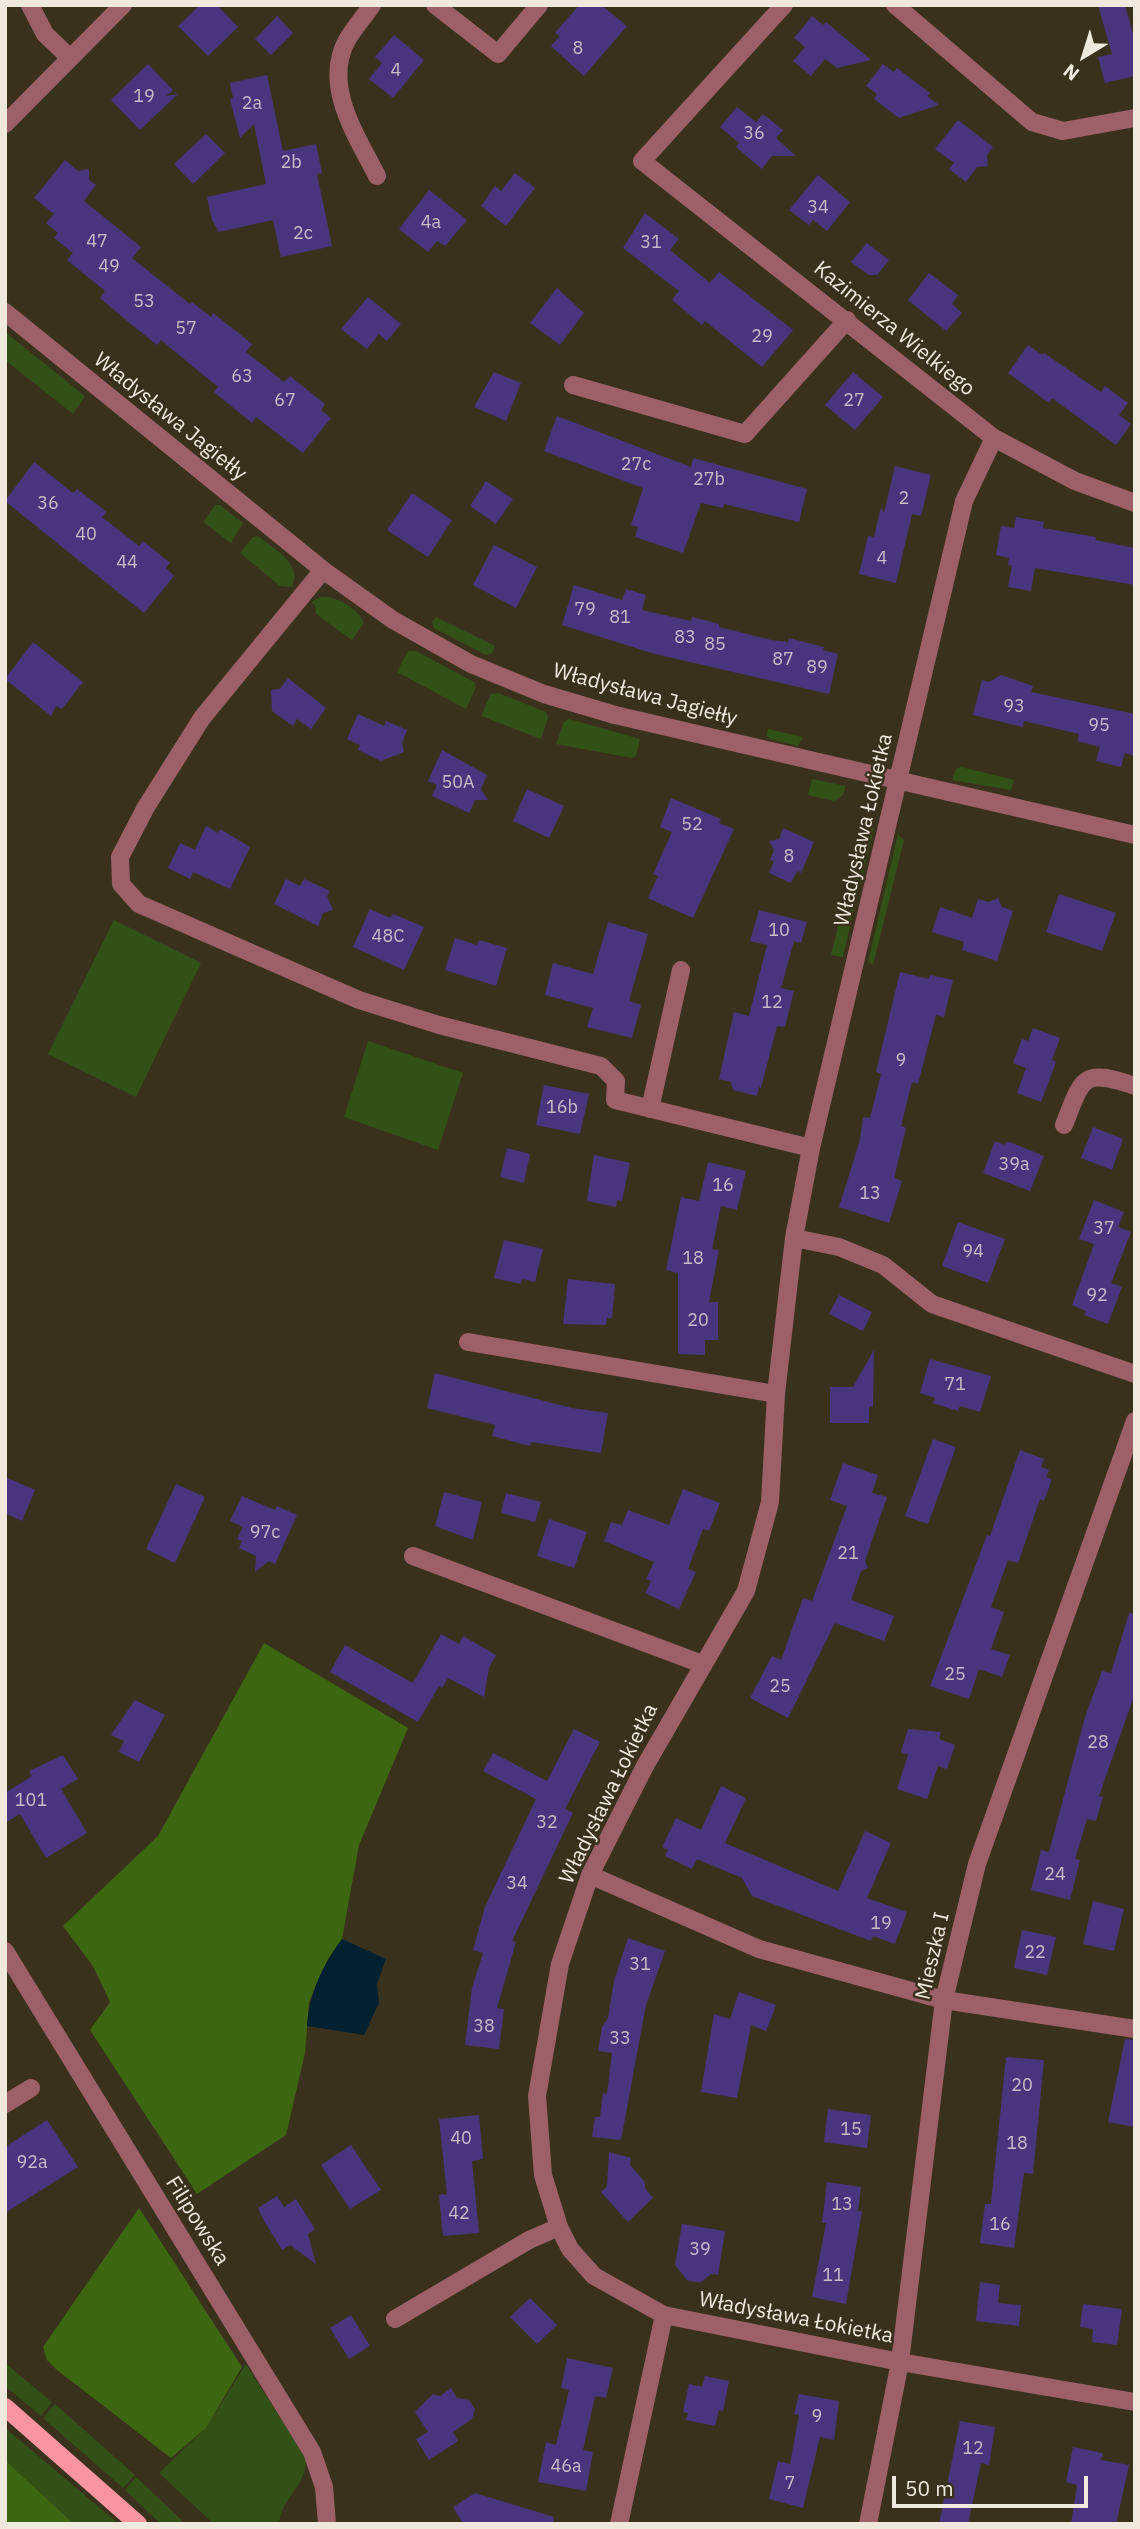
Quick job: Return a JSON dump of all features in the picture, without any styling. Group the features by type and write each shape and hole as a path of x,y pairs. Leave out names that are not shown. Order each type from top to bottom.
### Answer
{"main road":[{"path":"5,2407 138,2524"}],"street":[{"path":"30,5 45,34 70,58"},
{"path":"5,124 123,5"},
{"path":"372,5 346,41 338,76 345,112 377,176"},
{"path":"435,5 498,54 539,5"},
{"name":"Kazimierza Wielkiego","path":"784,5 642,161 994,438 1075,481 1135,503"},
{"path":"895,5 1032,122 1063,131 1135,118"},
{"name":"Władysława Jagiełły","path":"5,312 323,570 393,620 471,664 544,694 615,715 1135,835"},
{"path":"573,385 745,434 847,320"},
{"name":"Władysława Łokietka","path":"994,438 964,500 811,1149 794,1238 776,1394 770,1502 746,1591 645,1766 590,1875 560,1964 537,2096 543,2175 559,2227 570,2249 594,2276 664,2315 900,2362 1135,2402"},
{"path":"323,570 202,718 146,807 120,857 121,884 139,904 359,1000 439,1025 601,1066 616,1081 615,1100 811,1149"},
{"path":"650,1109 681,970"},
{"path":"1063,1125 1077,1091 1086,1080 1102,1075 1135,1086"},
{"path":"794,1238 839,1247 883,1265 932,1304 1135,1374"},
{"path":"468,1342 776,1394"},
{"name":"Mieszka I","path":"868,2524 900,2362 944,2000 977,1864 1135,1421"},
{"path":"413,1556 702,1664"},
{"path":"590,1875 759,1949 944,2000 1135,2029"},
{"name":"Filipowska","path":"5,1951 312,2452 324,2487 327,2524"},
{"path":"5,2104 31,2088"},
{"path":"395,2319 529,2240 559,2227"},
{"path":"619,2524 664,2315"}],"green space":[{"path":"5,332 85,396 73,414 5,360"},
{"path":"215,505 220,505 243,523 231,543 203,522"},
{"path":"258,536 290,564 294,571 292,587 280,586 240,553 253,537"},
{"path":"320,597 339,601 352,608 361,618 364,623 352,640 316,614 315,605 311,602"},
{"path":"436,617 495,646 492,653 486,655 434,628 432,622"},
{"path":"408,651 416,651 474,682 476,687 466,709 397,672"},
{"path":"498,693 546,712 548,717 541,739 481,716 491,694"},
{"path":"569,719 640,739 636,756 632,758 556,744 564,722"},
{"path":"768,729 803,737 798,746 770,739 767,735"},
{"path":"961,767 1014,780 1011,790 952,780 956,769"},
{"path":"812,779 846,786 843,795 834,801 808,795"},
{"path":"866,827 874,828 860,886 849,883 861,834"},
{"path":"898,834 904,840 873,965 868,962"},
{"path":"843,906 854,909 843,957 831,955"},
{"path":"114,920 201,963 136,1097 48,1054"},
{"path":"368,1041 463,1073 438,1150 344,1117"},
{"path":"264,1643 408,1728 359,1845 342,1939 328,1959 309,2002 305,2053 286,2135 197,2194 90,2030 110,2002 93,1966 63,1926 158,1836"},
{"path":"139,2208 242,2367 206,2428 171,2458 57,2370 47,2360 43,2347"},
{"path":"5,2363 52,2402 41,2416 5,2386"},
{"path":"246,2364 306,2459 302,2478 284,2507 279,2524 214,2524 159,2473 206,2428"},
{"path":"55,2404 135,2475 123,2488 43,2418"},
{"path":"5,2428 119,2524 74,2524 5,2460"},
{"path":"5,2460 74,2524 5,2524"},
{"path":"136,2477 186,2524 161,2524 125,2490"}],"water":[{"path":"342,1939 386,1959 377,1984 379,2003 364,2035 307,2026 310,2003 318,1981 328,1959"}],"building":[{"path":"200,5 217,5 238,27 208,56 178,26"},
{"path":"579,5 601,5 627,26 584,76 551,46 560,36 555,33"},
{"path":"1098,5 1125,5 1135,41 1135,76 1105,83 1098,57 1112,54"},
{"path":"277,16 293,33 271,55 255,39"},
{"path":"812,16 823,25 826,22 871,60 837,68 825,59 811,76 793,61 805,47 794,38"},
{"path":"394,35 424,60 393,98 369,79 382,63 375,57"},
{"path":"148,64 173,90 166,96 178,94 140,130 111,100"},
{"path":"883,64 894,72 897,68 930,93 927,96 939,105 899,118 874,99 877,94 866,86"},
{"path":"267,75 283,151 316,144 322,173 317,174 332,246 281,257 273,220 219,232 212,220 207,197 266,184 254,124 240,138 230,99 233,98 230,83"},
{"path":"737,107 756,122 763,114 783,130 776,138 796,156 772,156 762,169 736,147 739,143 720,127"},
{"path":"958,120 993,147 987,155 988,166 977,167 966,182 949,169 954,163 935,149"},
{"path":"206,134 225,153 193,184 174,164"},
{"path":"65,160 78,171 89,169 89,180 96,185 84,201 141,247 132,258 190,304 192,302 211,317 213,313 252,344 246,352 284,382 290,376 325,404 321,410 331,418 303,453 256,417 252,423 214,392 218,387 161,340 157,345 126,320 100,298 105,291 67,260 73,253 54,238 58,233 46,223 54,214 34,198"},
{"path":"515,173 535,188 506,226 481,206 495,186 501,191"},
{"path":"818,175 850,202 827,231 813,220 809,225 789,210"},
{"path":"429,190 467,220 445,246 437,241 428,252 399,229"},
{"path":"645,213 679,239 670,250 710,283 719,272 793,330 762,367 705,321 702,325 672,300 679,291 623,248"},
{"path":"867,243 889,260 877,275 869,275 851,262"},
{"path":"929,273 958,295 952,304 962,313 946,331 908,300"},
{"path":"557,288 584,313 560,345 530,323"},
{"path":"368,297 401,324 387,341 379,334 367,349 341,329"},
{"path":"1028,345 1101,392 1105,386 1128,403 1119,415 1131,424 1116,445 1052,398 1049,403 1008,373"},
{"path":"494,372 521,383 506,421 474,407"},
{"path":"853,372 883,397 855,430 825,405"},
{"path":"557,416 691,467 693,458 807,489 799,522 724,504 723,508 701,503 683,553 635,537 638,527 631,525 643,488 544,451"},
{"path":"34,462 73,493 77,489 107,512 102,517 139,546 143,541 170,563 166,568 174,576 144,613 5,501"},
{"path":"895,466 931,475 921,516 912,514 896,583 859,574 868,536 874,537 881,507 884,513"},
{"path":"486,481 513,499 496,524 470,506"},
{"path":"412,493 452,520 428,557 387,530"},
{"path":"1016,517 1044,522 1043,528 1096,537 1095,540 1135,548 1135,585 1035,568 1031,591 1008,587 1012,566 1008,565 1009,558 996,555 1001,526 1014,528"},
{"path":"494,545 537,567 516,608 473,585"},
{"path":"574,585 622,600 626,589 646,595 642,610 691,621 692,617 771,640 788,642 789,638 824,647 823,650 838,654 829,694 655,654 562,625"},
{"path":"33,642 83,682 62,709 56,706 51,716 5,679"},
{"path":"1001,675 1033,686 1031,692 1135,714 1135,756 1125,753 1121,767 1096,761 1100,747 1077,741 1079,734 1024,721 1023,727 973,715 982,680 989,682"},
{"path":"288,678 326,708 311,729 297,719 293,726 272,711 271,690 280,689"},
{"path":"358,714 384,726 386,721 407,730 402,743 404,752 381,761 358,750 360,745 347,739"},
{"path":"442,750 487,775 481,789 488,800 475,800 469,813 432,796 437,785 428,781"},
{"path":"527,789 564,806 549,838 513,821"},
{"path":"671,798 721,819 719,823 734,829 693,918 648,898 658,876 653,874 672,832 660,827"},
{"path":"206,826 218,833 220,829 250,847 230,889 193,872 190,879 168,868 180,843 195,850"},
{"path":"783,828 814,842 801,873 797,871 791,883 769,873 774,861 770,860 774,850 769,841 779,839"},
{"path":"286,879 300,886 304,879 330,891 327,896 333,910 323,913 318,926 274,904"},
{"path":"1059,894 1116,913 1102,951 1046,932"},
{"path":"998,898 1002,907 1013,911 997,961 962,950 964,942 932,932 940,907 972,918 978,899 989,902"},
{"path":"370,909 390,918 393,914 424,927 404,970 353,947"},
{"path":"759,910 807,922 801,943 794,941 781,988 794,991 785,1027 777,1026 757,1096 733,1090 731,1082 719,1079 734,1012 749,1016 767,945 750,941"},
{"path":"608,922 648,934 629,1001 641,1005 632,1038 587,1027 593,1008 545,995 553,963 593,974"},
{"path":"455,938 477,945 479,940 507,948 496,986 445,970"},
{"path":"900,972 929,979 930,975 953,980 944,1017 936,1015 918,1084 912,1082 901,1126 906,1128 894,1178 902,1181 889,1223 839,1207 860,1140 863,1117 870,1118 881,1074 876,1072"},
{"path":"1033,1028 1060,1038 1052,1060 1056,1062 1041,1102 1017,1093 1026,1068 1013,1063 1022,1039 1028,1041"},
{"path":"544,1085 589,1094 580,1134 536,1125"},
{"path":"1093,1127 1123,1139 1112,1170 1081,1158"},
{"path":"995,1141 1005,1145 1007,1141 1044,1156 1030,1191 983,1173"},
{"path":"507,1148 530,1154 524,1183 500,1177"},
{"path":"594,1155 630,1163 622,1201 617,1200 616,1207 587,1201"},
{"path":"708,1162 746,1171 737,1210 721,1206 712,1249 719,1250 709,1302 718,1302 718,1340 705,1340 705,1355 678,1354 678,1273 666,1270 681,1197 699,1201"},
{"path":"1094,1200 1124,1212 1118,1227 1131,1232 1111,1283 1122,1287 1108,1324 1084,1315 1086,1311 1072,1305 1094,1244 1079,1239"},
{"path":"958,1222 1005,1239 988,1283 942,1266"},
{"path":"504,1240 543,1249 535,1282 522,1279 521,1284 494,1278"},
{"path":"568,1279 615,1284 612,1318 607,1318 606,1325 563,1324"},
{"path":"839,1295 872,1312 863,1331 829,1314"},
{"path":"874,1350 873,1407 869,1406 869,1423 830,1423 830,1387 853,1387"},
{"path":"930,1359 991,1376 980,1412 960,1406 958,1411 933,1403 935,1398 920,1393"},
{"path":"435,1373 572,1408 608,1413 601,1453 531,1442 530,1446 492,1436 495,1425 427,1408"},
{"path":"933,1439 956,1447 928,1524 905,1516"},
{"path":"1020,1450 1044,1459 1041,1467 1049,1470 1046,1477 1052,1479 1044,1501 1040,1499 1018,1563 1008,1560 991,1607 1004,1612 991,1649 1010,1655 1002,1677 979,1669 969,1699 930,1686 987,1535 990,1536"},
{"path":"843,1463 878,1475 872,1493 887,1497 865,1561 868,1568 861,1571 851,1600 894,1616 884,1641 835,1623 788,1718 750,1698 772,1656 781,1660 803,1598 812,1601 847,1506 830,1500"},
{"path":"5,1477 35,1490 22,1521 5,1513"},
{"path":"176,1484 205,1497 175,1563 146,1549"},
{"path":"683,1489 720,1503 709,1531 703,1529 688,1569 696,1572 679,1609 645,1593 651,1581 646,1579 654,1562 604,1541 611,1522 622,1525 628,1510 669,1525"},
{"path":"444,1492 482,1502 473,1540 435,1526"},
{"path":"506,1493 541,1502 535,1522 501,1513"},
{"path":"242,1496 275,1510 277,1506 297,1515 275,1564 269,1561 255,1572 256,1556 239,1548 242,1541 237,1539 243,1527 230,1521"},
{"path":"549,1519 587,1532 574,1568 537,1556"},
{"path":"1129,1613 1135,1614 1135,1693 1099,1796 1103,1797 1096,1821 1087,1819 1075,1859 1080,1860 1070,1900 1031,1890 1041,1850 1049,1852 1085,1717 1102,1671 1111,1673"},
{"path":"441,1634 459,1644 463,1636 496,1655 489,1668 484,1697 448,1678 442,1688 439,1686 418,1722 330,1672 345,1645 413,1683"},
{"path":"135,1700 165,1715 139,1762 119,1752 124,1741 111,1735"},
{"path":"574,1729 600,1742 565,1809 573,1813 512,1941 516,1942 497,2008 504,2009 499,2049 465,2045 472,1988 483,1953 473,1950 485,1907 536,1799 483,1771 493,1753 547,1781"},
{"path":"908,1729 941,1732 939,1739 955,1745 947,1769 938,1766 927,1799 897,1789 908,1755 901,1752"},
{"path":"63,1755 78,1779 61,1789 87,1833 46,1858 20,1814 5,1823 5,1793 32,1776 29,1771"},
{"path":"721,1786 746,1798 725,1843 838,1891 865,1831 891,1843 867,1898 907,1912 895,1944 873,1936 871,1941 752,1896 742,1878 697,1859 692,1869 665,1856 668,1850 662,1847 676,1818 701,1830"},
{"path":"1093,1901 1124,1909 1114,1951 1083,1944"},
{"path":"1022,1930 1056,1937 1047,1975 1014,1968"},
{"path":"628,1938 665,1951 646,2005 621,2140 592,2137 595,2117 600,2117 603,2093 607,2094 612,2053 598,2051 602,2027 608,2018 614,1981"},
{"path":"739,1992 776,2005 774,2011 766,2031 751,2025 737,2098 701,2092 714,2014 730,2019"},
{"path":"1125,2039 1135,2040 1135,2127 1108,2122"},
{"path":"1006,2057 1044,2060 1033,2174 1024,2173 1014,2248 980,2243 985,2204 991,2204"},
{"path":"828,2109 871,2115 867,2148 824,2142"},
{"path":"479,2115 483,2159 472,2161 479,2233 443,2236 439,2195 447,2194 439,2119"},
{"path":"47,2120 78,2167 5,2213 5,2147"},
{"path":"351,2145 381,2190 350,2209 321,2165"},
{"path":"609,2152 631,2158 630,2165 645,2182 645,2188 653,2198 628,2222 601,2192 607,2186"},
{"path":"827,2182 861,2187 858,2211 862,2211 846,2304 812,2297 826,2223 822,2223"},
{"path":"277,2196 284,2207 296,2199 315,2229 308,2234 316,2264 290,2245 282,2250 263,2219 258,2208"},
{"path":"682,2224 725,2231 718,2275 711,2274 700,2283 687,2280 675,2265"},
{"path":"980,2282 1000,2285 998,2303 1021,2305 1019,2326 976,2321"},
{"path":"530,2298 557,2325 537,2344 510,2317"},
{"path":"1083,2304 1122,2309 1117,2345 1092,2342 1093,2329 1080,2327"},
{"path":"351,2315 370,2346 349,2359 330,2328"},
{"path":"567,2358 613,2368 606,2398 595,2396 583,2450 593,2452 586,2491 538,2482 546,2442 556,2445 569,2390 561,2388"},
{"path":"705,2376 729,2381 723,2411 719,2410 715,2426 686,2420 688,2413 683,2412 689,2384 702,2387"},
{"path":"451,2388 457,2398 469,2400 475,2409 472,2419 453,2432 458,2441 429,2460 416,2439 428,2432 415,2412 433,2394 440,2396"},
{"path":"799,2394 839,2401 834,2440 820,2437 803,2508 769,2499 778,2461 790,2464 799,2415 794,2414"},
{"path":"960,2421 995,2427 989,2465 981,2463 968,2524 939,2524"},
{"path":"1073,2447 1103,2453 1101,2460 1129,2465 1116,2524 1071,2524 1077,2485 1066,2482"},
{"path":"475,2493 554,2517 553,2524 463,2524 453,2507"}]}
